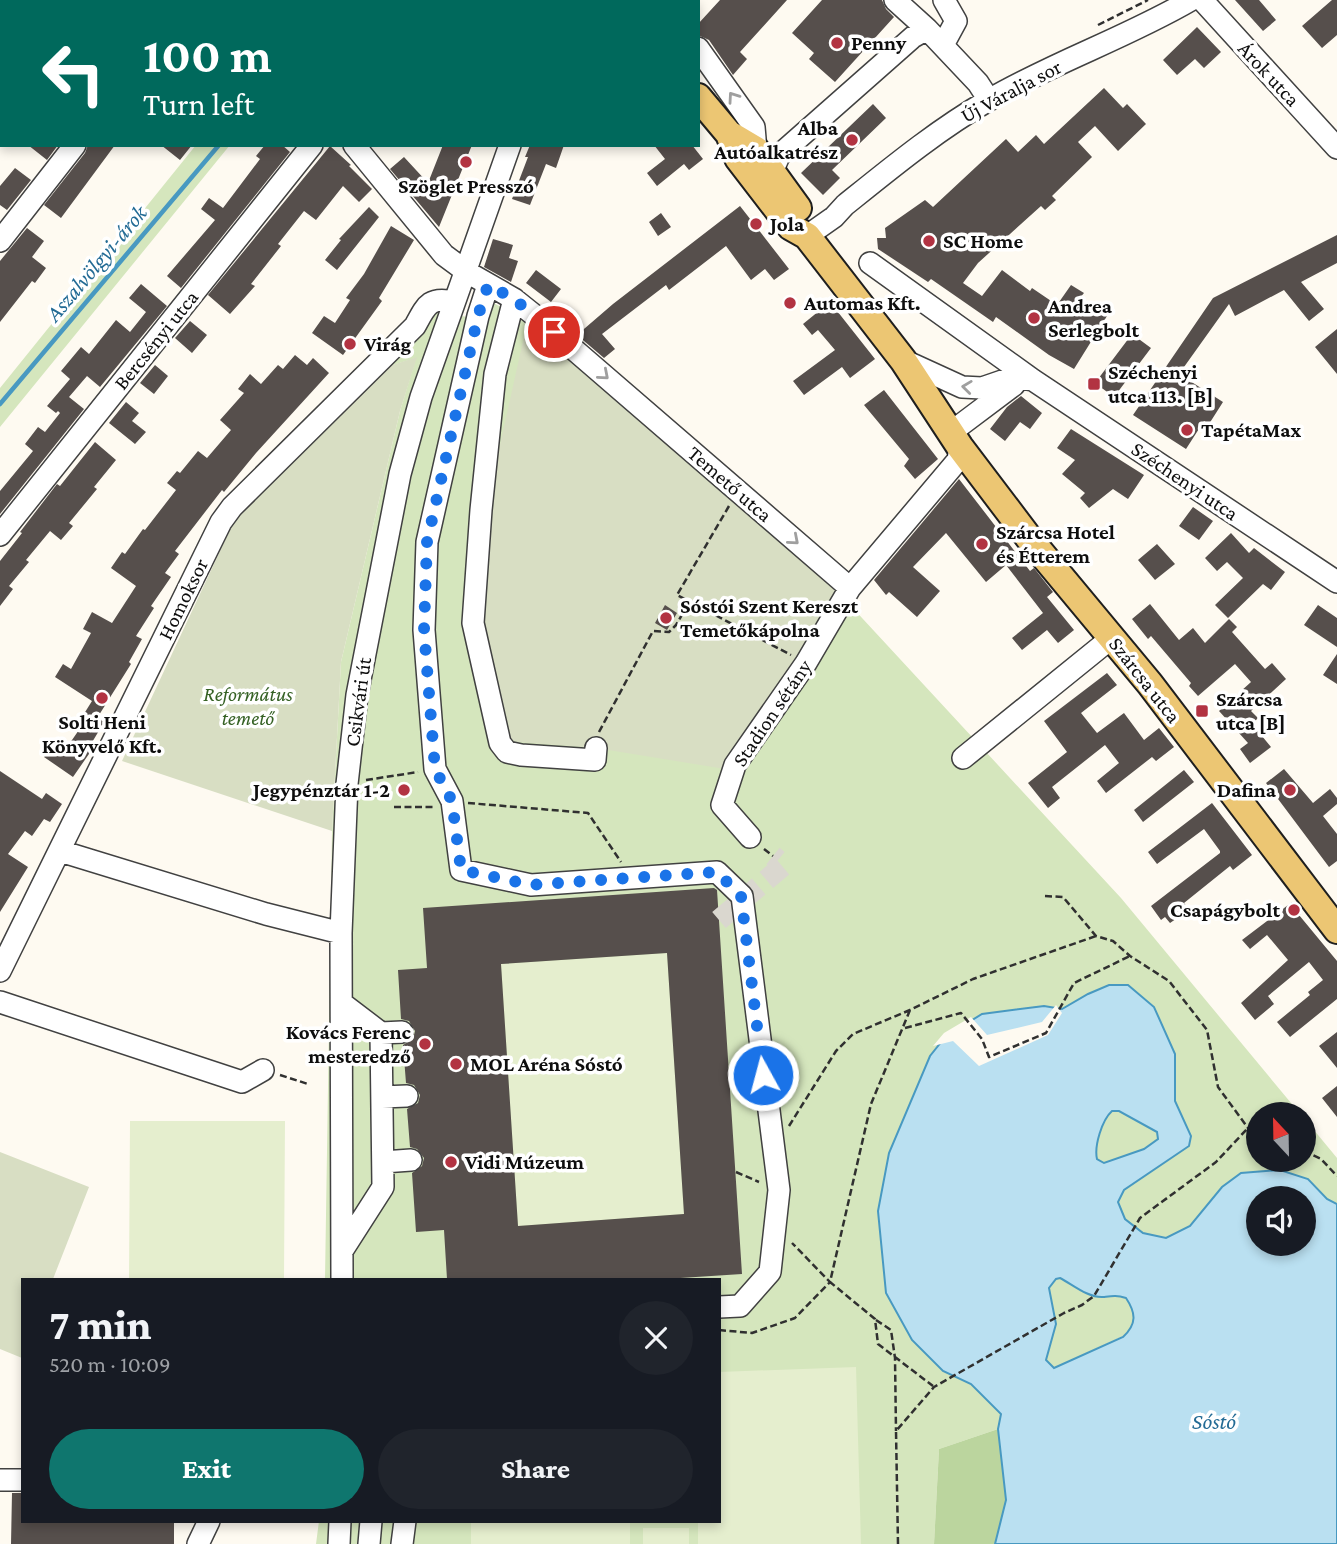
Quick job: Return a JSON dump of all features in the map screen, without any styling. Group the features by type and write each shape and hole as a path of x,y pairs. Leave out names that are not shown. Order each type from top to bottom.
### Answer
{"main road":[{"path":"700,99 729,134 769,158 802,214 807,236"},
{"path":"729,134 738,158 791,227 807,236 903,360 955,440"},
{"name":"Szárcsa utca","path":"955,440 1032,542 1150,684 1337,930"}],"street":[{"path":"895,0 943,45 978,83 989,100"},
{"path":"943,45 956,21 944,0"},
{"name":"Új Váralja sor","path":"807,236 831,212 845,205 928,139 989,100 1034,76 1122,37 1191,0"},
{"name":"Árok utca","path":"1202,0 1337,148"},
{"path":"700,51 754,127 769,158 913,37 927,29"},
{"path":"0,241 73,147"},
{"name":"Bercsényi utca","path":"0,535 310,147"},
{"name":"Temető utca","path":"356,147 444,254 467,272 514,299 850,588"},
{"name":"Csikvári út","path":"342,1278 341,933 347,784 357,695 400,474 421,397 509,147"},
{"name":"Széchenyi utca","path":"870,263 1033,380 1337,582"},
{"path":"488,285 475,329 427,542 424,630 435,769 452,801 461,870 531,885 717,872 741,896 779,1190 770,1272 740,1306 721,1307"},
{"name":"Homoksor","path":"0,971 221,522 232,507 415,326 427,305 440,299 454,302"},
{"path":"514,299 495,374 473,622 500,743 508,752 594,760 596,748"},
{"path":"903,360 962,387 982,388 1014,377 1033,380"},
{"path":"850,588 958,460 955,440 1017,383 1033,380"},
{"name":"Stadion sétány","path":"750,837 722,805 735,765 806,663 850,588"},
{"path":"963,758 1104,644 1108,634"},
{"path":"60,851 266,914 341,933"},
{"path":"0,1002 242,1082 263,1070"},
{"path":"342,1251 383,1187 382,1097 392,1032 343,1004"},
{"path":"382,1097 407,1096"},
{"path":"383,1161 411,1160"},
{"path":"0,1480 21,1480"},
{"path":"198,1544 208,1523"},
{"path":"339,1544 340,1523"},
{"path":"369,1544 371,1523"},
{"path":"402,1544 405,1523"}],"path":[{"path":"738,492 677,595 806,663"},
{"path":"596,748 600,726 653,631 669,632 690,601"},
{"path":"347,784 435,769"},
{"path":"394,807 431,808 452,801 588,813 610,848"},
{"path":"1045,896 1063,897 1096,936 1112,941 1169,981 1207,1030 1218,1087 1246,1125"},
{"path":"772,1152 836,1051 853,1034 973,979 1096,936"},
{"path":"904,1029 961,1013 982,1039 989,1057 1046,1033 1074,983 1130,956"},
{"path":"721,1330 752,1334 795,1318 830,1282 871,1104 910,1010"},
{"path":"263,1070 308,1084"},
{"path":"896,1431 934,1387 1094,1296 1140,1218 1216,1162 1246,1130"},
{"path":"1316,1157 1337,1176"},
{"path":"736,1171 779,1190"},
{"path":"776,1226 830,1282 891,1330 895,1358 898,1544"},
{"path":"875,1319 878,1344 934,1387"}],"green space":[{"path":"194,147 228,147 0,427 0,388"},
{"path":"477,295 532,322 525,332 838,592 1121,898 1290,1102 1246,1102 1246,1172 1316,1172 1316,1133 1337,1158 1337,1308 1190,1544 1109,1396 1212,1199 1190,1226 1166,1238 1143,1233 1125,1219 1118,1202 1124,1190 1189,1146 1191,1136 1174,1101 1175,1054 1109,985 1062,1009 1044,1006 1066,1251 1049,1288 1060,1278 1092,1295 1126,1298 1132,1309 1133,1323 1123,1336 1054,1368 1046,1360 971,1384 1001,1414 998,1429 939,1449 934,1544 316,1544 319,1523 721,1523 721,1278 325,1278 332,831 341,662 400,411 416,358 383,368 432,310 467,317"},
{"path":"532,322 838,592 725,769 596,748 505,741 478,623 490,490 525,332"},
{"name":"Református temető","path":"417,357 400,411 341,662 332,831 122,761 234,521 383,368"},
{"path":"667,953 684,1214 518,1226 501,964"},
{"path":"1112,1111 1119,1111 1157,1132 1158,1139 1144,1149 1104,1163 1097,1159 1100,1134"},
{"path":"130,1121 285,1121 284,1278 129,1278"},
{"path":"0,1152 89,1187 53,1278 21,1278 21,1358 0,1349"},
{"path":"856,1367 861,1544 698,1544 698,1523 721,1523 721,1372"},
{"path":"998,1429 1006,1500 995,1544 934,1544 939,1449"},
{"path":"471,1523 630,1523 630,1544 471,1544"},
{"path":"643,1528 689,1528 689,1544 643,1544"}],"water":[{"name":"Sóstó","path":"1109,985 1128,985 1154,1007 1175,1054 1175,1101 1191,1136 1189,1146 1124,1190 1118,1202 1125,1219 1143,1233 1166,1238 1190,1226 1222,1187 1241,1173 1286,1172 1308,1179 1315,1186 1246,1186 1246,1256 1316,1256 1316,1187 1327,1199 1337,1204 1337,1544 995,1544 1006,1500 998,1429 1001,1414 971,1384 943,1371 912,1340 886,1293 878,1211 889,1153 930,1056 946,1036 982,1014 1044,1006 1062,1009","holes":["1112,1111 1119,1111 1157,1132 1158,1139 1144,1149 1104,1163 1097,1159 1100,1134","1060,1278 1097,1297 1126,1298 1134,1318 1131,1328 1123,1337 1054,1368 1046,1360 1056,1324 1049,1288"]}],"pier":[{"path":"1056,1005 1062,1013 1048,1035 979,1066 953,1041 933,1046 944,1033 971,1017 987,1035 1042,1022"}],"building":[{"path":"720,0 787,0 740,52 747,59 733,75 709,40 700,36 700,22"},
{"name":"Penny","path":"822,0 882,0 894,17 835,82 809,59 814,53 792,33"},
{"path":"1235,0 1259,0 1276,20 1263,31"},
{"path":"1332,0 1337,0 1337,35 1322,48 1302,26"},
{"path":"1197,27 1221,52 1204,68 1195,59 1177,75 1163,60"},
{"path":"1104,88 1123,108 1127,104 1146,124 1118,151 1095,126 1078,142 1092,157 1052,196 1056,200 1045,210 1041,206 978,263 963,283 982,296 1002,270 1030,291 1032,288 1057,305 1071,285 1084,293 1079,299 1107,316 1074,369 1049,355 996,317 993,322 931,279 928,282 878,249 877,238 886,238 885,228 925,200 933,207 1006,139 1018,152 1036,135 1044,144"},
{"path":"873,104 886,118 832,170 840,178 823,195 801,173"},
{"path":"31,147 57,147 47,160"},
{"path":"87,147 114,147 61,218 44,205"},
{"path":"164,147 190,147 180,160"},
{"path":"263,147 284,147 290,152 181,288 167,276 215,220 201,209 209,198 223,208 260,159 256,156"},
{"path":"329,147 351,165 349,166 372,189 359,202 343,186 316,220 304,211 251,284 255,286 230,314 208,295"},
{"path":"442,147 471,147 439,227 390,169 404,157 428,183"},
{"path":"529,147 563,147 556,168 546,164 530,205 512,199 528,157 525,157"},
{"path":"656,147 694,147 703,159 689,170 684,164 657,186 647,173 665,159"},
{"path":"15,168 31,180 7,210 0,205 0,186"},
{"path":"740,206 789,269 774,280 765,269 751,280 726,246 669,290 666,285 602,334 615,349 604,358 577,335 613,304"},
{"path":"369,207 379,217 337,270 325,260 341,240 339,239"},
{"path":"661,213 671,227 658,236 649,222"},
{"path":"391,226 414,240 379,298 382,301 343,355 312,333 324,316 335,323 350,300 346,298 364,274"},
{"path":"27,228 44,241 32,257 46,268 35,283 32,281 0,322 0,261"},
{"path":"1337,235 1337,263 1301,282 1324,309 1309,321 1284,290 1235,316 1229,304 1179,374 1223,402 1209,424 1204,421 1186,449 1133,415 1213,298"},
{"path":"493,239 513,245 509,258 518,261 511,282 484,267"},
{"path":"536,270 561,289 551,302 526,283"},
{"path":"141,284 167,306 100,387 87,376 69,397 84,409 0,514 0,491 33,451 25,444 38,427 45,432 60,413 47,406 70,379 61,371 81,347 89,354 116,320 130,332 146,312 129,298"},
{"path":"830,302 875,359 850,378 842,367 804,395 793,381 835,350 818,330 812,335 803,324"},
{"path":"190,321 207,335 192,353 175,338"},
{"path":"1337,329 1337,374 1315,347"},
{"path":"1132,334 1151,348 1114,397 1095,383"},
{"path":"295,355 307,365 313,358 329,373 224,492 222,490 175,551 179,554 165,573 171,577 151,606 154,608 136,636 142,639 129,662 131,664 99,715 106,719 88,749 91,751 73,777 44,757 52,746 63,753 81,727 77,725 92,701 55,677 63,664 71,669 91,633 83,629 92,612 112,623 136,586 111,568 176,490 167,483 177,471 180,473 198,451 207,458 231,430 220,420 244,393 238,389 250,374 261,384 278,365 283,369"},
{"path":"155,365 168,376 154,394 140,383"},
{"path":"884,390 938,459 915,479 904,466 909,459 864,405"},
{"path":"1021,396 1042,413 1030,429 1020,422 1005,441 990,429 1007,407"},
{"path":"126,402 139,413 132,421 146,432 135,444 109,423"},
{"path":"1071,429 1144,475 1128,499 1113,489 1089,508 1080,498 1085,493 1062,474 1075,460 1057,448"},
{"path":"95,442 116,460 94,487 97,489 69,523 73,526 61,540 50,531 26,560 29,562 9,586 13,589 0,606 0,561 57,484 60,486"},
{"name":"Szárcsa Hotel és Étterem","path":"959,479 1030,571 1034,568 1053,592 1047,597 1074,630 1058,643 1047,630 1022,650 1012,638 1043,613 1006,565 986,582 946,533 913,567 940,591 917,617 889,592 886,595 874,580"},
{"path":"1193,507 1213,521 1199,540 1179,526"},
{"path":"1231,533 1249,553 1254,548 1285,572 1271,590 1263,584 1228,618 1215,605 1243,578 1227,562 1217,571 1205,558"},
{"path":"1157,544 1175,564 1155,580 1138,560"},
{"path":"1150,604 1179,640 1193,628 1205,643 1229,619 1237,627 1232,632 1265,669 1272,663 1286,679 1251,711 1258,718 1252,724 1271,747 1250,763 1240,749 1248,743 1219,711 1251,682 1235,664 1198,696 1189,686 1191,683 1151,636 1148,639 1132,619"},
{"name":"Sóstói Szent Kereszt Temetőkápolna","path":"665,605 677,613 667,630 655,623"},
{"path":"1318,605 1337,618 1337,647 1304,625"},
{"path":"1337,654 1337,684 1323,675"},
{"path":"1107,673 1117,685 1081,713 1097,733 1124,713 1144,740 1159,728 1174,747 1156,761 1152,757 1106,793 1097,781 1119,763 1105,745 1052,787 1060,798 1048,808 1028,783 1067,752 1044,721"},
{"path":"1284,769 1313,803 1330,789 1337,798 1337,804 1323,816 1337,834 1337,861 1329,867 1266,783"},
{"path":"1184,770 1194,782 1143,822 1134,810"},
{"path":"0,771 42,799 46,793 62,804 50,822 44,819 32,836 25,831 8,854 28,867 0,912"},
{"path":"1212,803 1252,855 1233,870 1230,866 1184,903 1189,910 1170,923 1165,917 1161,920 1151,906 1220,851 1204,829 1157,864 1148,852"},
{"name":"MOL Aréna Sóstó","path":"714,888 717,890 742,1274 680,1278 447,1278 444,1230 416,1232 412,1173 422,1166 424,1158 417,1149 410,1147 407,1109 418,1103 420,1095 414,1085 406,1083 403,1045 413,1039 415,1031 409,1021 401,1019 398,970 427,968 423,908","holes":["667,953 684,1214 518,1226 501,964"]},
{"path":"1292,902 1301,914 1299,915 1337,961 1337,999 1290,1037 1277,1022 1310,995 1308,992 1323,980 1309,962 1268,996 1274,1004 1255,1020 1241,1003 1288,960 1267,935 1250,949 1242,940"},
{"path":"1337,1032 1337,1068 1319,1046"},
{"path":"1337,1086 1337,1117 1322,1098"},
{"path":"12,1493 21,1493 21,1523 174,1523 174,1544 11,1544"}],"waterway":[{"name":"Aszalvölgyi-árok","path":"0,404 217,147"}],"tunnel":[{"path":"719,920 784,865 773,856"}],"place":[{"name":"Penny","path":"837,43"},
{"name":"Alba Autóalkatrész","path":"852,140"},
{"name":"Szöglet Presszó","path":"466,162"},
{"name":"Jola","path":"756,224"},
{"name":"SC Home","path":"929,241"},
{"name":"Automas Kft.","path":"790,303"},
{"name":"Andrea Serlegbolt","path":"1034,318"},
{"name":"Virág","path":"350,344"},
{"name":"Széchenyi utca 113. [B]","path":"1094,384"},
{"name":"TapétaMax","path":"1187,430"},
{"name":"Szárcsa Hotel és Étterem","path":"982,544"},
{"name":"Sóstói Szent Kereszt Temetőkápolna","path":"666,618"},
{"name":"Solti Heni Könyvelő Kft.","path":"102,698"},
{"name":"Szárcsa utca [B]","path":"1202,711"},
{"name":"Jegypénztár 1-2","path":"404,790"},
{"name":"Dafina","path":"1290,790"},
{"name":"Csapágybolt","path":"1294,910"},
{"name":"Kovács Ferenc mesteredző","path":"425,1044"},
{"name":"MOL Aréna Sóstó","path":"456,1064"},
{"name":"Vidi Múzeum","path":"451,1162"}],"route":[{"path":"554,332 514,299 488,285 478,316 427,542 424,630 435,769 452,801 461,870 531,885 717,872 741,896 763,1075"}]}
